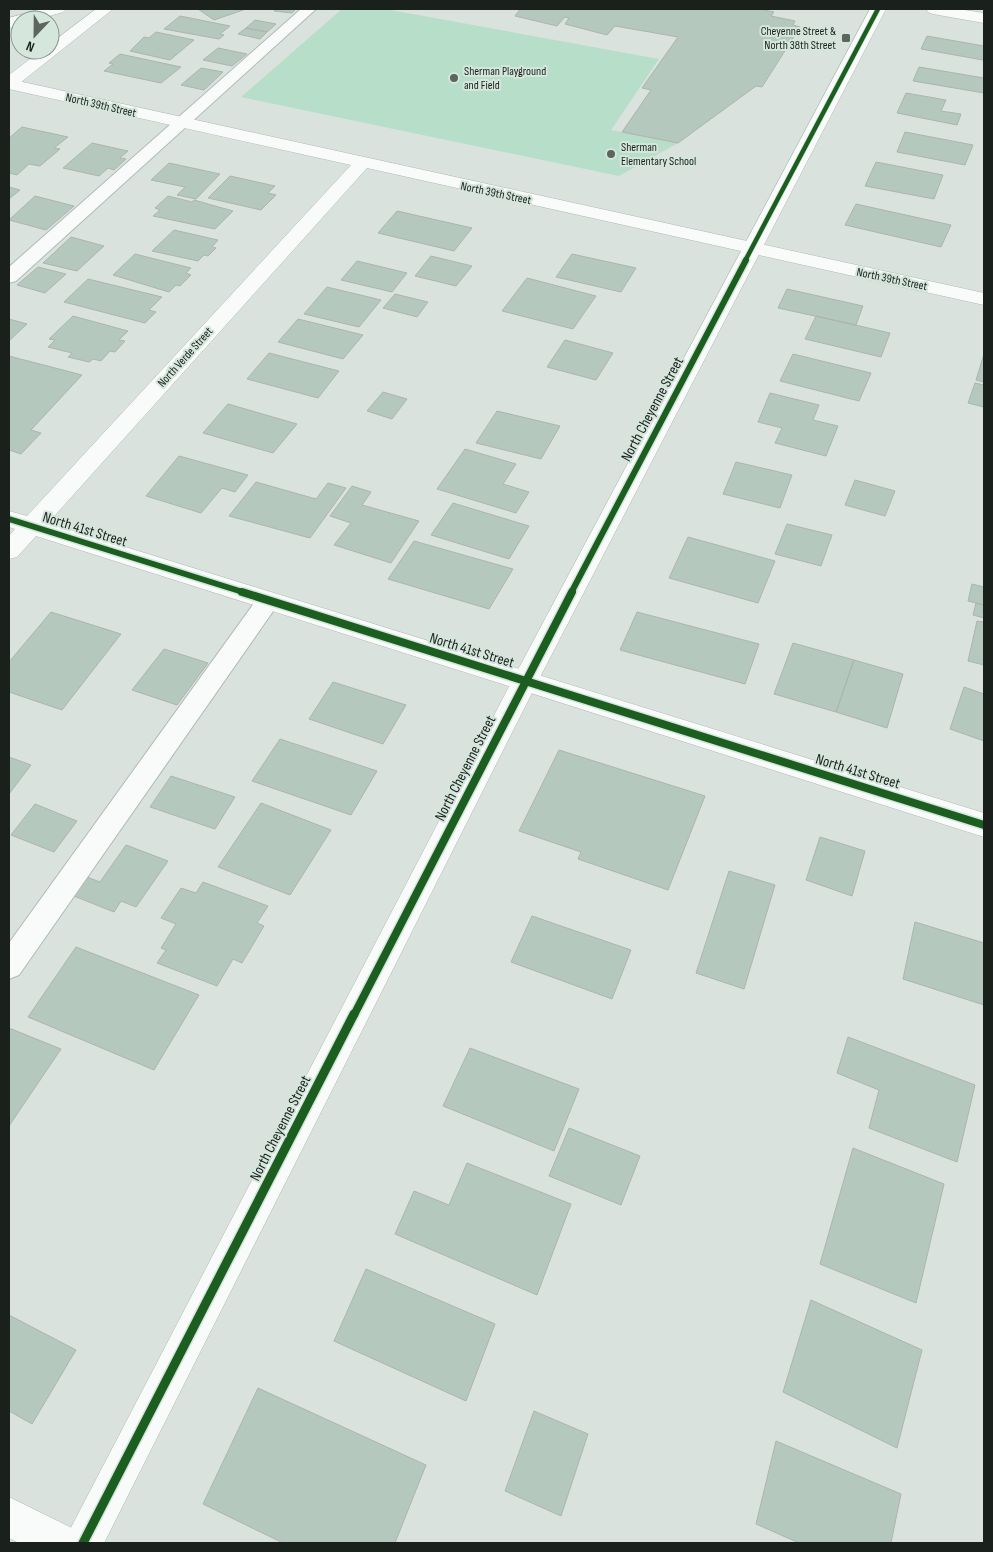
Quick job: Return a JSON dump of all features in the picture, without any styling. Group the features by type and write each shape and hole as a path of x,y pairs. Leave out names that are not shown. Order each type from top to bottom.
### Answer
{"street":[{"path":"9,23 58,9"},
{"path":"9,84 105,9"},
{"name":"North Cheyenne Street","path":"83,1543 525,681 878,9"},
{"path":"933,9 984,18"},
{"name":"North 39th Street","path":"9,84 360,164 984,300"},
{"name":"North Verde Street","path":"9,551 20,523 360,164"},
{"name":"North 41st Street","path":"20,523 984,825"},
{"path":"9,1517 60,1543"}],"lane":[{"path":"9,277 309,9"},
{"path":"9,966 268,601"}],"green space":[{"name":"Sherman Playground and Field","path":"342,9 385,9 659,59 611,130 678,143 619,176 241,97"}],"building":[{"path":"198,9 246,9 214,20"},
{"path":"276,9 296,9 292,13 274,11"},
{"path":"520,9 759,9 774,12 771,16 795,21 793,25 800,27 762,87 756,86 678,143 622,132 651,90 642,88 678,37 615,26 607,35 565,24 569,18 565,17 557,26 515,16"},
{"path":"180,16 230,26 220,34 224,35 219,39 164,29"},
{"path":"255,20 276,24 267,32 246,28"},
{"path":"246,28 267,32 260,39 238,34"},
{"path":"156,32 194,40 170,60 130,51 144,37 149,38"},
{"path":"927,36 984,46 983,60 921,49"},
{"path":"218,48 247,54 232,66 203,60"},
{"path":"120,54 181,67 161,83 104,71 113,64 109,63"},
{"path":"919,67 984,78 984,93 913,81"},
{"path":"201,68 223,72 204,90 181,85"},
{"path":"906,93 946,100 941,111 961,114 957,125 897,113"},
{"path":"22,127 68,137 54,148 60,149 40,166 29,164 17,175 9,173 9,138"},
{"path":"905,132 973,145 965,165 897,152"},
{"path":"92,143 128,151 120,158 126,159 114,170 108,168 99,176 63,168"},
{"path":"876,162 943,175 934,199 865,186"},
{"path":"169,163 220,174 196,199 177,195 185,187 151,180"},
{"path":"230,176 275,186 268,193 276,195 261,210 208,198"},
{"path":"9,187 20,190 9,199"},
{"path":"35,196 74,206 46,230 9,220"},
{"path":"168,196 192,202 194,200 233,211 215,229 153,216 160,210 155,208"},
{"path":"856,204 951,225 941,247 845,225"},
{"path":"397,211 472,228 454,251 378,233"},
{"path":"174,230 218,240 212,247 216,248 208,256 204,255 198,261 152,251"},
{"path":"71,237 104,246 77,271 43,263"},
{"path":"135,254 191,268 186,273 191,275 180,286 176,285 169,292 113,275"},
{"path":"572,254 636,268 621,292 556,277"},
{"path":"431,256 472,266 456,286 415,276"},
{"path":"357,261 407,273 392,292 341,280"},
{"path":"38,267 66,274 45,293 17,285"},
{"path":"527,278 596,296 573,329 502,311"},
{"path":"88,279 162,297 149,310 156,312 145,323 64,302"},
{"path":"327,287 381,300 359,327 304,314"},
{"path":"787,289 863,306 856,325 778,308"},
{"path":"395,294 428,302 417,317 383,308"},
{"path":"73,316 128,331 119,340 125,341 115,352 110,351 101,361 93,359 89,362 68,357 72,353 48,347 55,340 49,339"},
{"path":"816,316 890,333 881,357 805,339"},
{"path":"9,319 27,324 9,341"},
{"path":"298,319 363,335 343,359 278,342"},
{"path":"565,340 613,353 596,380 547,367"},
{"path":"269,353 339,371 318,398 247,379"},
{"path":"793,354 871,373 859,401 780,381"},
{"path":"984,354 984,382 976,380"},
{"path":"9,356 82,375 31,430 41,433 21,454 9,450"},
{"path":"975,383 984,385 984,407 968,403"},
{"path":"383,392 407,399 392,419 367,411"},
{"path":"770,393 819,405 813,420 838,426 826,456 775,443 782,428 758,422"},
{"path":"228,404 297,424 273,453 203,433"},
{"path":"497,411 560,426 541,459 476,443"},
{"path":"465,449 516,464 503,484 529,492 516,513 437,489"},
{"path":"179,456 248,475 235,492 222,488 201,513 146,496"},
{"path":"736,462 792,475 780,508 723,494"},
{"path":"855,480 895,491 885,516 845,505"},
{"path":"256,482 316,499 328,483 346,488 310,538 229,516"},
{"path":"352,486 371,492 362,505 419,521 391,563 334,545 351,523 330,516"},
{"path":"453,503 529,526 509,559 431,535"},
{"path":"787,524 832,535 821,566 775,554"},
{"path":"688,537 775,561 758,603 669,578"},
{"path":"414,541 513,569 489,609 388,579"},
{"path":"972,584 984,587 984,605 968,601"},
{"path":"976,603 984,605 984,618 973,615"},
{"path":"51,612 121,634 62,710 9,692 9,662"},
{"path":"637,612 759,644 745,684 620,650"},
{"path":"977,621 984,622 984,665 968,661"},
{"path":"793,643 854,660 836,712 774,694"},
{"path":"164,649 208,663 177,705 132,690"},
{"path":"854,660 903,674 887,728 836,712"},
{"path":"333,682 406,705 383,744 309,719"},
{"path":"964,687 984,694 984,741 950,729"},
{"path":"280,739 377,771 351,815 252,781"},
{"path":"559,750 705,796 668,890 578,859 581,852 519,831"},
{"path":"9,757 31,765 9,794"},
{"path":"171,776 235,797 215,829 150,807"},
{"path":"261,803 331,830 290,895 218,867"},
{"path":"35,804 77,821 54,852 11,835"},
{"path":"820,837 865,851 852,896 806,880"},
{"path":"126,845 168,861 136,907 121,901 114,912 74,896 87,877 100,882"},
{"path":"729,871 775,885 744,989 696,973"},
{"path":"203,882 268,906 257,923 264,926 242,963 233,959 217,986 157,963 166,950 161,948 176,924 161,918 181,888 196,893"},
{"path":"532,916 631,950 612,999 511,962"},
{"path":"915,922 984,943 984,1005 903,979"},
{"path":"76,947 199,995 154,1070 28,1017"},
{"path":"9,1028 61,1049 9,1126"},
{"path":"848,1037 975,1085 957,1162 869,1128 879,1090 837,1073"},
{"path":"470,1048 579,1089 554,1151 443,1106"},
{"path":"569,1128 640,1156 621,1205 549,1176"},
{"path":"853,1148 944,1184 916,1303 820,1264"},
{"path":"467,1163 571,1204 537,1295 395,1234 414,1191 449,1205"},
{"path":"366,1269 495,1324 466,1401 334,1341"},
{"path":"811,1300 922,1350 897,1448 783,1392"},
{"path":"9,1315 76,1350 32,1424 9,1411"},
{"path":"258,1388 426,1465 395,1543 283,1543 203,1504"},
{"path":"534,1411 588,1434 561,1516 505,1491"},
{"path":"776,1441 901,1494 891,1543 799,1543 756,1524"}],"cycle path":[{"path":"83,1543 525,681 878,9"},
{"path":"9,519 984,825"}],"place":[{"name":"Cheyenne Street & North 38th Street","path":"846,38"},
{"name":"Sherman Playground and Field","path":"454,78"},
{"name":"Sherman Elementary School","path":"611,154"}]}
